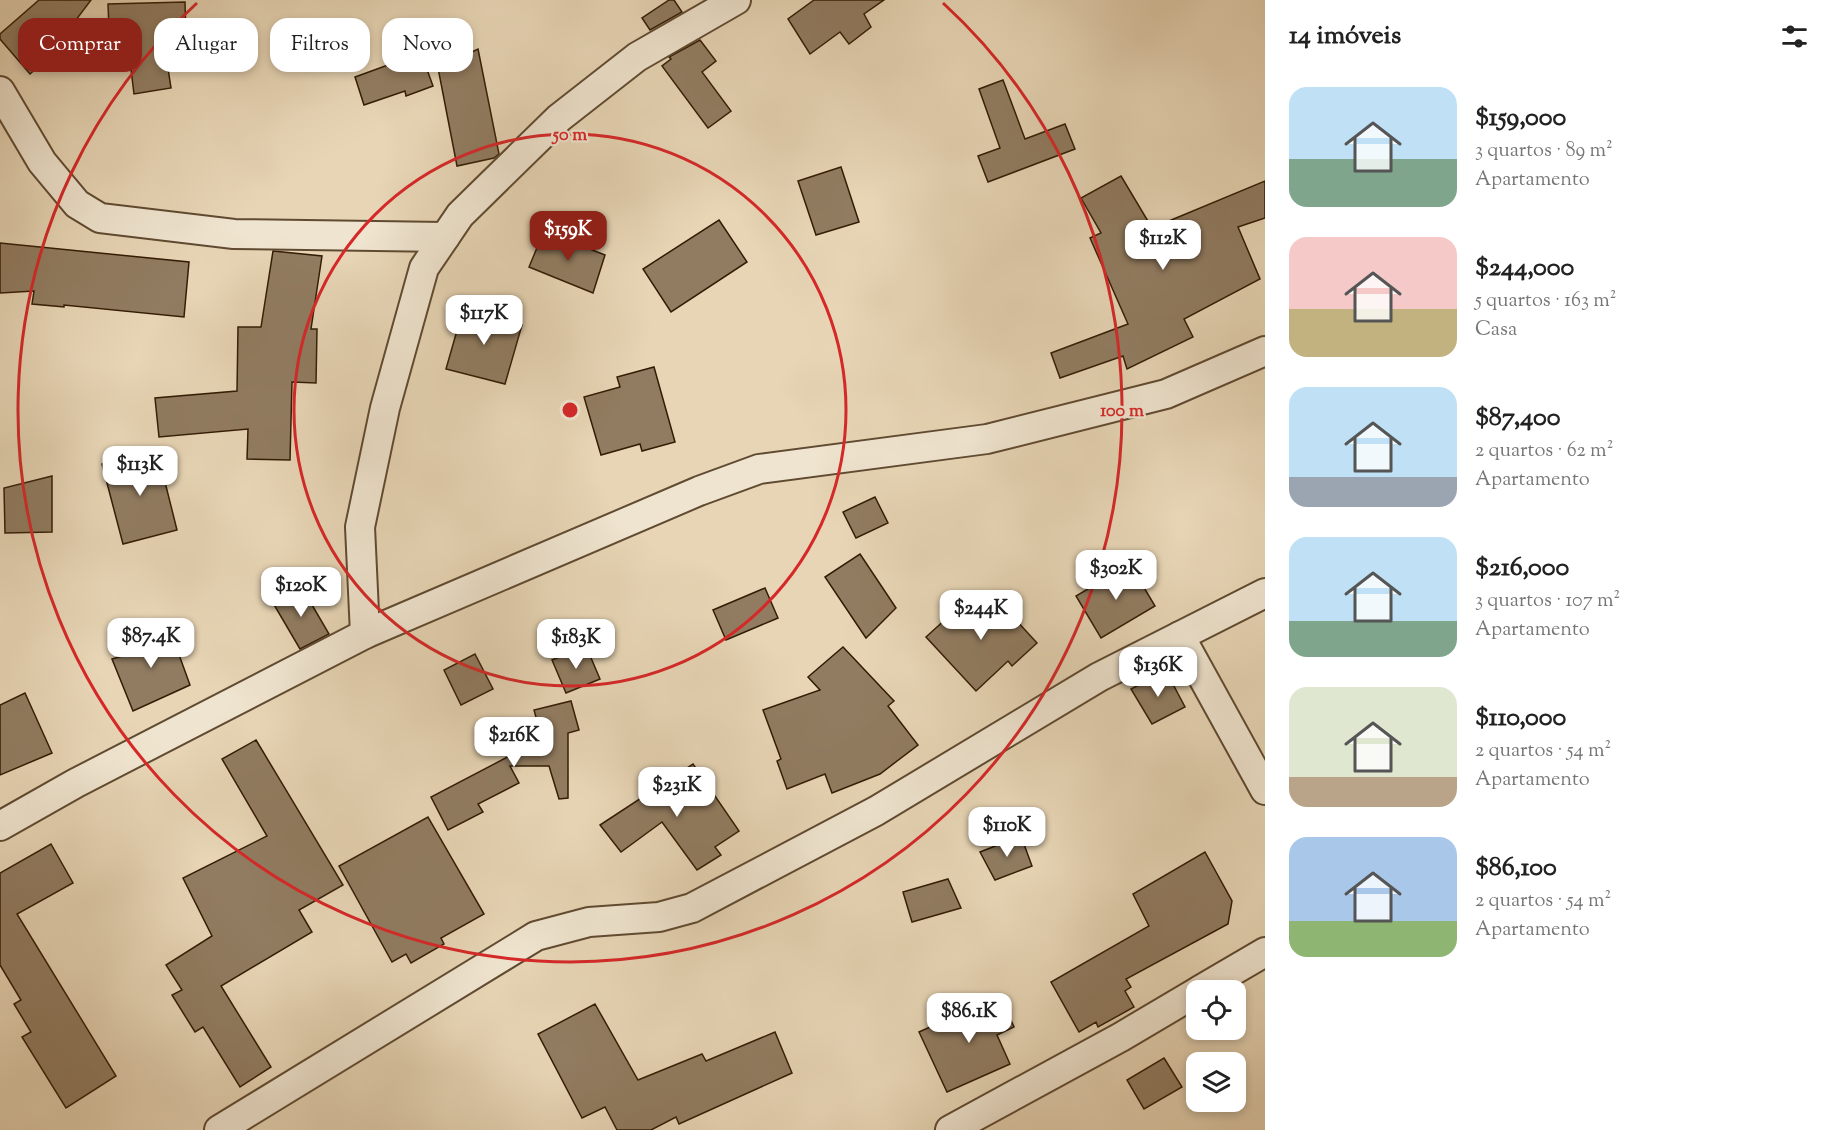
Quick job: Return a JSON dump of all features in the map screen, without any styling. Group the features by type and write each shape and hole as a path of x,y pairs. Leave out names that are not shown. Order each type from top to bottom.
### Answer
{"street":[{"path":"365,633 360,527 385,408 424,268 460,215 559,118 637,57 736,0"},
{"path":"0,91 42,162 77,204 100,218 234,234 446,237"},
{"path":"0,826 76,783 365,633 699,491 759,469 987,439 1166,394 1265,351"},
{"path":"219,1130 536,936 590,922 659,917 692,908 876,811 1099,678 1265,593"},
{"path":"1180,636 1265,790"},
{"path":"1218,980 1265,952"},
{"path":"950,1130 1121,1037 1186,999"}],"building":[{"path":"39,0 91,0 77,18 18,18"},
{"path":"669,0 674,0 682,12 650,30 642,18"},
{"path":"814,0 884,0 864,14 871,27 849,44 840,32 810,54 788,19"},
{"path":"185,2 185,18 154,18 154,72 169,72 171,88 134,94 131,72 142,72 142,18 109,18 108,4"},
{"path":"18,18 18,60 0,39 0,34"},
{"path":"700,40 716,61 702,72 731,111 708,128 662,66 671,59 669,57"},
{"path":"478,49 499,154 494,158 457,166 439,72 473,72 473,51"},
{"path":"382,67 382,72 428,72 433,86 406,96 405,91 364,105 355,77"},
{"path":"1003,80 1025,139 1065,124 1075,149 988,182 978,156 1000,148 979,89"},
{"path":"841,167 859,222 816,235 798,181"},
{"path":"1121,176 1152,228 1265,181 1265,218 1238,227 1260,279 1184,319 1193,337 1127,369 1123,356 1060,378 1051,353 1128,324 1090,238 1101,233 1081,198"},
{"path":"719,220 747,262 671,312 643,269"},
{"path":"544,231 605,255 593,293 529,267"},
{"path":"0,243 189,262 184,317 32,304 34,291 0,293"},
{"path":"273,251 322,256 311,329 317,329 316,383 292,382 290,460 247,459 248,429 159,437 155,398 237,391 238,327 261,327"},
{"path":"464,306 522,325 505,384 446,369"},
{"path":"654,367 675,442 642,451 640,444 601,455 584,397 620,387 617,377"},
{"path":"157,450 177,530 123,544 102,464"},
{"path":"52,476 52,532 5,533 4,488"},
{"path":"875,497 888,523 856,538 843,512"},
{"path":"860,554 896,608 866,638 825,577"},
{"path":"1130,564 1155,606 1101,638 1076,596"},
{"path":"301,586 329,634 300,649 273,603"},
{"path":"765,588 778,618 726,640 713,610"},
{"path":"990,592 1037,643 1012,666 1008,661 976,691 926,637 959,607 965,614"},
{"path":"169,627 190,685 133,711 112,659 130,654 128,642"},
{"path":"586,646 600,679 566,693 552,660"},
{"path":"843,647 894,701 888,706 918,745 880,774 832,793 825,774 787,789 777,761 781,759 763,710 820,690 808,677"},
{"path":"475,654 493,689 461,705 444,670"},
{"path":"1166,671 1185,707 1152,724 1131,689"},
{"path":"25,693 52,753 0,775 0,705"},
{"path":"571,701 579,730 568,733 568,798 559,799 549,766 510,766 519,783 478,804 483,812 448,830 431,797 542,739 534,710"},
{"path":"256,740 343,885 299,910 312,932 221,986 271,1067 240,1087 203,1027 195,1032 172,995 182,990 166,965 212,936 183,878 267,836 222,759"},
{"path":"693,764 739,831 715,847 721,855 697,870 662,822 621,852 600,825"},
{"path":"428,817 484,914 441,938 444,944 411,963 406,954 392,962 339,866"},
{"path":"1021,836 1032,866 995,880 980,852"},
{"path":"51,844 73,883 17,914 116,1076 66,1108 22,1037 31,1032 14,1004 21,1000 0,965 0,873"},
{"path":"1205,852 1232,901 1228,924 1126,979 1131,987 1125,991 1134,1007 1098,1027 1096,1022 1079,1032 1051,982 1149,926 1133,894"},
{"path":"948,879 961,908 912,922 903,892"},
{"path":"1000,996 1014,1027 997,1035 1010,1064 947,1092 919,1032"},
{"path":"595,1004 638,1080 702,1054 706,1061 775,1032 792,1073 679,1124 676,1117 651,1130 617,1130 605,1107 582,1118 538,1034"},
{"path":"1164,1058 1182,1087 1144,1109 1127,1080"}]}
